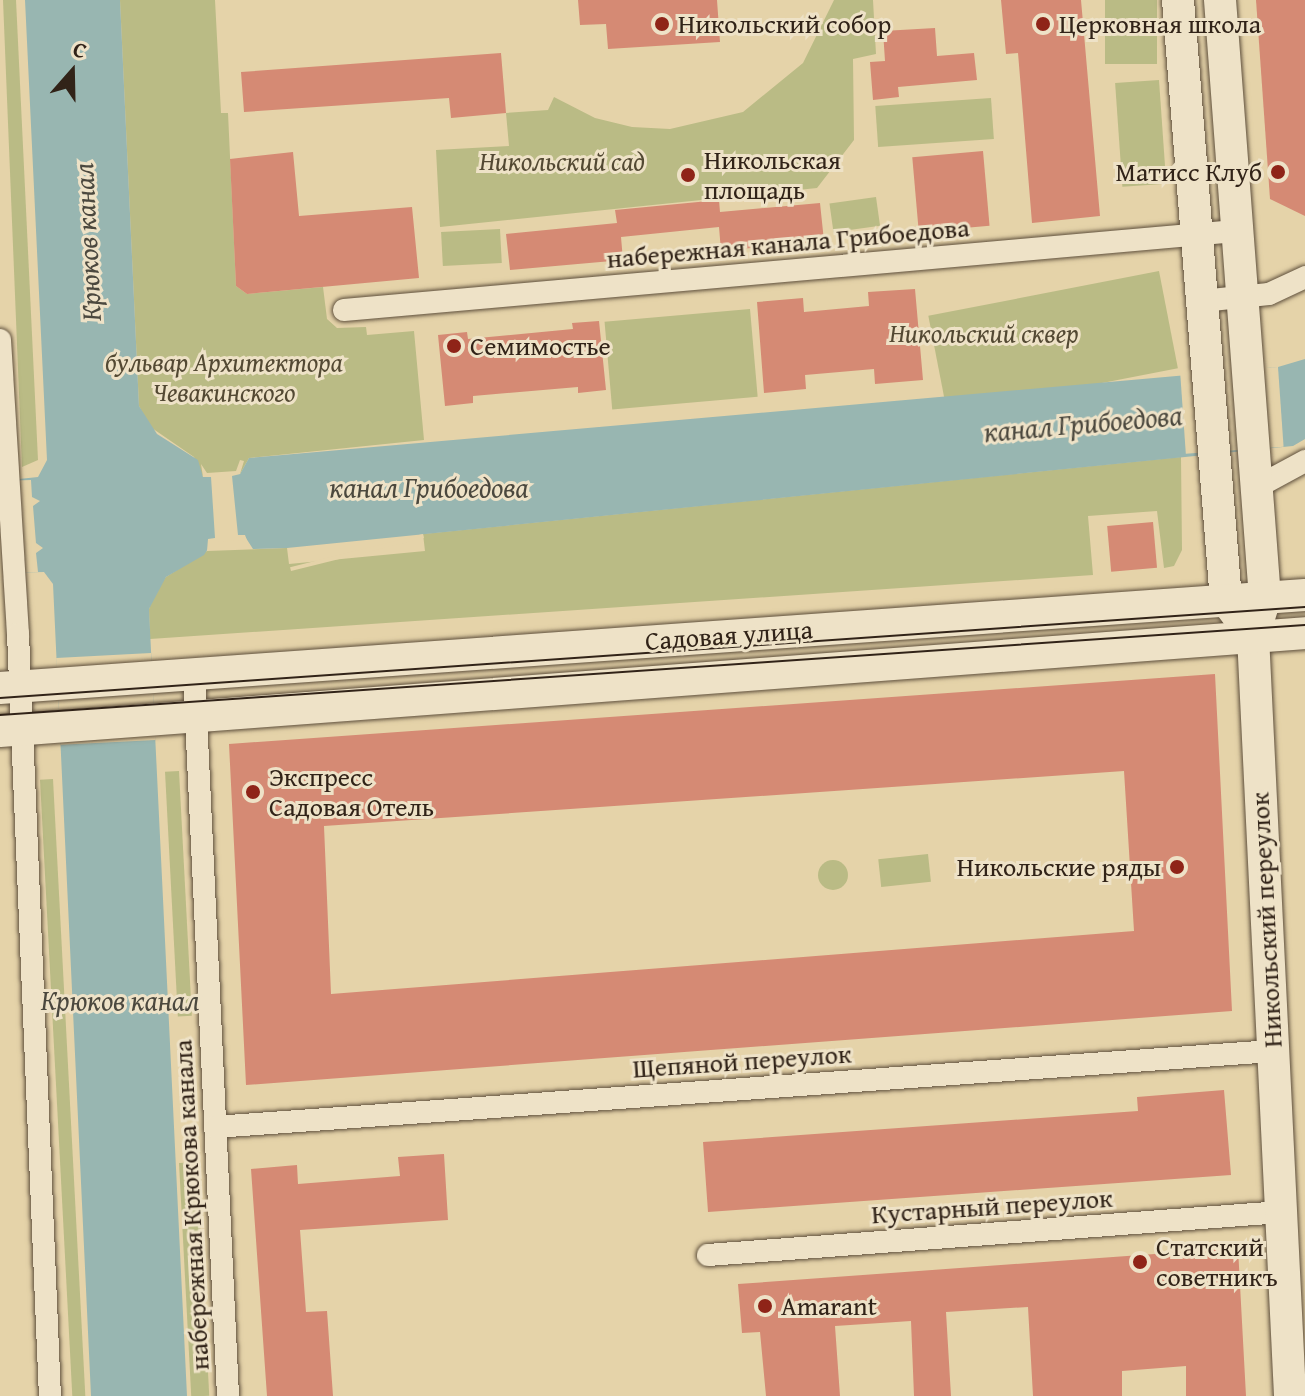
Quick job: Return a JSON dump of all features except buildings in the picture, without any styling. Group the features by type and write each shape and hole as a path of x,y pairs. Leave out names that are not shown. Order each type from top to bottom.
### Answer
{"street":[{"path":"1178,0 1194,234 1210,369 1226,600 1253,636"},
{"path":"1220,0 1265,598 1253,636"},
{"name":"набережная канала Грибоедова","path":"344,310 1236,231"},
{"path":"1202,301 1269,294 1305,277"},
{"path":"0,340 14,575 10,730 50,1396"},
{"path":"1257,487 1305,461"},
{"name":"Садовая улица","path":"10,688 1305,595"},
{"name":"Садовая улица","path":"10,730 1305,633"},
{"name":"Никольский переулок","path":"1253,636 1290,1396"},
{"name":"набережная Крюкова канала","path":"194,675 228,1396"},
{"name":"Щепяной переулок","path":"215,1127 1273,1051"},
{"name":"Кустарный переулок","path":"708,1255 1281,1212"}],"green space":[{"path":"3,0 16,0 38,460 22,467"},
{"name":"бульвар Архитектора Чевакинского","path":"120,0 215,0 221,113 228,113 236,286 247,294 323,287 327,319 337,328 366,327 367,335 414,331 424,440 249,458 240,474 203,477 194,457 149,426 139,406"},
{"name":"Никольский сад","path":"834,0 873,0 876,54 853,59 854,140 817,188 440,227 436,150 509,146 506,113 548,110 554,97 595,118 632,127 670,129 743,112 803,63"},
{"path":"1105,0 1157,0 1157,64 1105,64"},
{"path":"1159,80 1166,184 1122,187 1115,83"},
{"path":"991,98 994,139 878,147 875,106"},
{"path":"876,197 880,226 833,232 829,204"},
{"name":"Никольский сад","path":"500,229 502,263 443,266 441,232"},
{"name":"Никольский сквер","path":"1159,271 1178,368 947,413 928,316"},
{"path":"750,309 758,397 612,409 605,322"},
{"path":"1181,457 1182,550 1174,566 1164,568 1157,511 1088,516 1093,575 150,639 149,609 155,591 166,577 207,551 287,548 289,564 425,551 423,534"},
{"path":"179,771 192,1016 178,1016 165,772"},
{"path":"53,779 85,1396 72,1396 40,780"},
{"path":"928,854 931,882 881,887 878,859"},
{"path":"833,860 839,861 847,869 847,881 839,889 833,890 827,889 819,881 818,875 819,869 827,861"},
{"path":"197,1162 209,1396 191,1396 179,1163"}],"water":[{"path":"25,0 120,0 139,406 157,434 198,460 203,477 240,474 249,458 1278,367 1305,359 1305,439 1293,446 287,548 253,549 244,535 215,538 204,555 166,577 149,609 187,1396 91,1396 53,584 44,572 0,573 0,481 38,477 47,460"}],"pier":[{"path":"1278,367 1284,447 1186,454 1180,374"},
{"path":"240,460 244,461 240,474 232,476 238,535 245,535 249,546 241,540 216,542 207,551 208,539 215,538 211,477 203,477 201,464 207,473 236,471"},
{"path":"31,480 32,497 40,501 33,506 36,543 43,548 36,553 38,572 0,573 0,481"},
{"path":"423,534 424,538 291,571 290,567"},
{"path":"151,653 156,740 61,745 56,658"}],"tram line":[{"path":"0,698 1305,607"},
{"path":"0,715 1305,625"}],"place":[{"name":"Никольский собор","path":"662,24"},
{"name":"Церковная школа","path":"1043,24"},
{"name":"Матисс Клуб","path":"1278,172"},
{"name":"Никольская площадь","path":"688,175"},
{"name":"Семимостье","path":"454,346"},
{"name":"Экспресс Садовая Отель","path":"253,792"},
{"name":"Никольские ряды","path":"1177,867"},
{"name":"Статский советникъ","path":"1140,1262"},
{"name":"Amarant","path":"765,1306"}],"water label":[{"name":"Крюков канал","path":"87,242"},
{"name":"канал Грибоедова","path":"1083,423"},
{"name":"канал Грибоедова","path":"429,487"},
{"name":"Крюков канал","path":"120,1000"}]}
